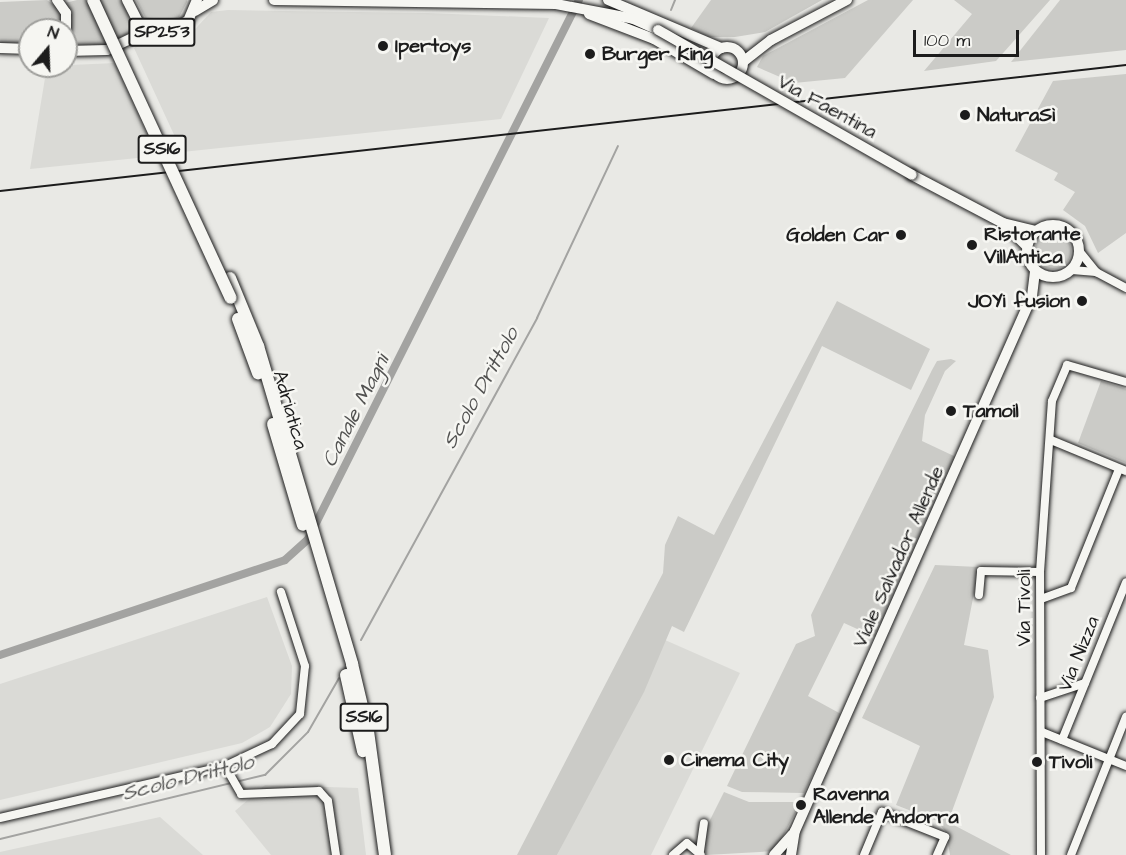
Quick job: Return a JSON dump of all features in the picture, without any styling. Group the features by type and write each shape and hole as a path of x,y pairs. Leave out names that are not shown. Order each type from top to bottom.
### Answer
{"highway":[{"name":"Adriatica","path":"93,0 231,298 257,367 368,731 385,855"},
{"name":"Adriatica","path":"102,0 258,346 324,583 361,742 377,855"}],"main road":[{"path":"57,0 66,13 66,18"},
{"name":"SP253","path":"127,0 134,18 149,30"},
{"name":"SP253","path":"78,51 106,50 149,30 174,30 196,5 213,0"},
{"name":"Via Faentina","path":"274,0 478,2 555,6 590,8 635,19 912,175 1003,223 1035,231"},
{"name":"Via Faentina","path":"580,0 590,8"},
{"path":"608,0 721,48 771,40"},
{"path":"590,8 714,74 732,78 744,61 771,40 847,0"},
{"path":"734,47 744,61"},
{"path":"0,48 18,49"},
{"path":"714,74 712,59 721,48"},
{"name":"Via Faentina","path":"1003,223 1027,246"},
{"path":"1060,225 1075,235 1080,252 1072,270 1052,277 1035,270 1027,246 1035,231 1060,225"},
{"name":"Viale Salvador Allende","path":"791,855 795,831 1032,296 1035,270"},
{"name":"Viale Salvador Allende","path":"1032,296 1052,277"},
{"name":"Viale Salvador Allende","path":"774,855 795,831"}],"street":[{"path":"1080,252 1096,272 1126,288"},
{"path":"1072,270 1096,272"},
{"name":"Via Tivoli","path":"1041,855 1040,572 1052,401 1067,365 1126,382"},
{"path":"1041,599 1071,588 1123,470 1051,440"},
{"path":"979,595 981,571 1040,572"},
{"name":"Via Nizza","path":"1062,740 1126,582"},
{"path":"0,818 225,766 273,744 300,714 305,666 281,592"},
{"path":"1040,698 1085,683"},
{"path":"1071,855 1126,717"},
{"path":"1042,732 1126,766"},
{"path":"225,766 235,790 248,795 319,790 328,801 336,855"},
{"path":"864,855 882,812 945,837 937,855"},
{"path":"673,855 704,823 701,855"},
{"path":"682,844 692,844 701,855"}],"shaded area":[{"path":"47,0 61,10 62,18 18,18 18,45 0,44 0,2"},
{"path":"77,0 123,0 138,28 104,46 78,45 78,18 71,18 65,3"},
{"path":"136,0 187,0 187,2 179,17 162,24 146,19"},
{"path":"711,0 822,0 765,32 735,37 708,37 691,28"},
{"path":"868,0 913,0 845,78 794,83 757,67 763,56"},
{"path":"954,0 1050,0 996,61 924,71 972,14"},
{"path":"1060,0 1126,0 1126,50 1011,62"},
{"path":"228,10 428,13 549,18 501,119 182,152 134,48 143,41 184,41 211,12"},
{"path":"115,63 157,156 30,169 45,78 78,78 78,65"},
{"path":"1126,74 1126,233 1098,253 1085,226 1063,210 1075,192 1054,180 1058,173 1015,151 1053,81"},
{"path":"1053,233 1066,238 1071,251 1066,264 1053,269 1040,264 1035,251 1040,238"},
{"path":"837,301 930,349 911,390 822,346 684,632 672,626 644,692 557,855 517,855 663,573 665,545 678,516 714,535"},
{"path":"951,359 956,361 945,371 925,415 922,441 956,457 877,638 844,623 808,696 841,714 804,793 742,792 727,786 796,644 815,636 811,615 932,370 937,361"},
{"path":"1101,381 1126,389 1126,463 1078,443"},
{"path":"935,565 979,567 964,645 988,650 994,697 948,822 1011,855 950,855 946,832 937,821 896,805 920,746 862,718"},
{"path":"267,597 292,666 291,694 270,727 242,743 0,800 0,684"},
{"path":"665,640 740,673 651,855 557,855"},
{"path":"265,785 358,788 366,855 271,855 235,811"},
{"path":"724,792 749,802 801,802 775,851 706,855 704,832"},
{"path":"160,817 203,855 0,855 0,852"}],"waterway":[{"name":"Canale Magni","path":"0,655 285,560 308,539 579,0"},
{"name":"Scolo Drittolo","path":"671,10 675,0"},
{"name":"Scolo Drittolo","path":"361,640 537,318 618,146"},
{"name":"Scolo Drittolo","path":"0,839 265,775 308,732 339,678"}],"railway":[{"path":"0,191 1126,65"}],"place":[{"name":"Ipertoys","path":"383,46"},
{"name":"Burger King","path":"590,54"},
{"name":"NaturaSì","path":"965,115"},
{"name":"Golden Car","path":"901,235"},
{"name":"Ristorante VillAntica","path":"972,245"},
{"name":"JOYi fusion","path":"1082,301"},
{"name":"Tamoil","path":"951,411"},
{"name":"Cinema City","path":"669,760"},
{"name":"Tivoli","path":"1037,762"},
{"name":"Ravenna Allende Andorra","path":"801,805"}]}
